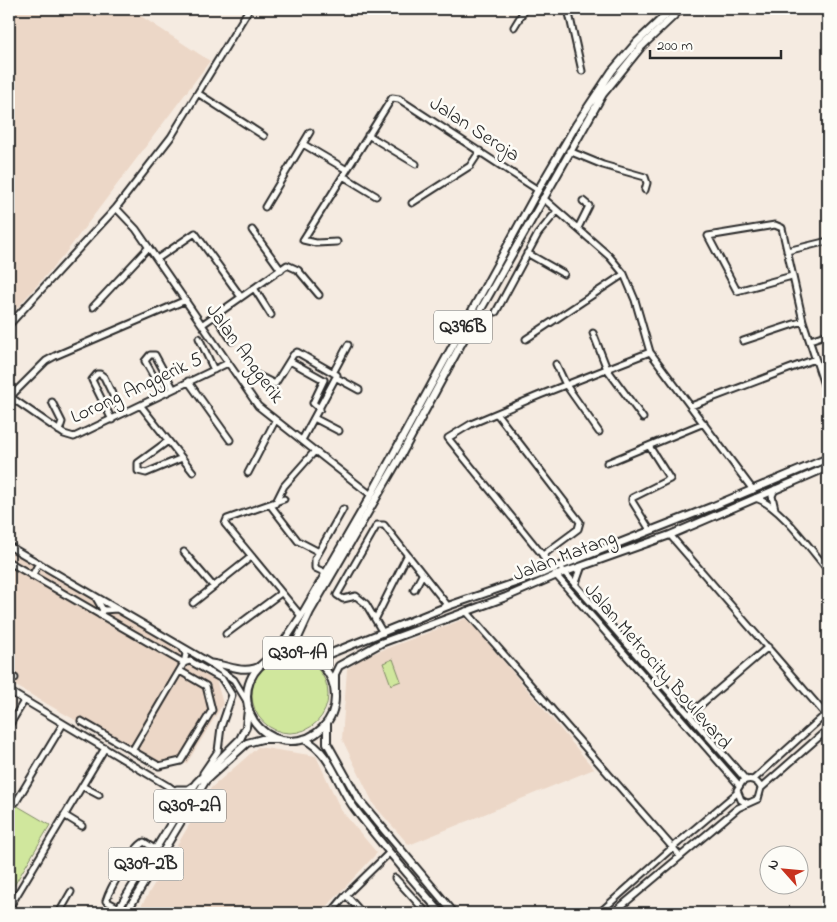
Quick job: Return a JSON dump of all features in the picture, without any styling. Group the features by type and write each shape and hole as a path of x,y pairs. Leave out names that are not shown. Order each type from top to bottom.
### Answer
{"main road":[{"name":"Q396B","path":"271,658 280,650 301,616 371,496 538,190 612,71 636,42 672,9"},
{"path":"302,654 298,638 310,612 399,459 569,151 617,74 641,47 681,9"},
{"name":"Jalan Matang","path":"312,658 324,656 448,606 543,572 753,490 828,458"},
{"name":"Jalan Matang","path":"335,692 335,674 339,666 381,643 506,598 556,575 670,535 828,467"},
{"path":"543,554 547,565 543,572"},
{"path":"575,584 581,566"},
{"name":"Q309-1A","path":"248,704 250,682 262,665 271,658 283,654 302,654 312,658 329,674 335,692 334,707 328,721"},
{"path":"248,704 258,726 268,734 280,739 304,739 317,732 328,721"},
{"name":"Q309-2B","path":"117,911 198,780 240,739 246,727 248,704"},
{"path":"328,721 327,744 359,800 454,913"},
{"name":"Q309-2A","path":"127,911 198,792 225,762 247,743 262,739 280,739"},
{"path":"304,739 322,750 353,806 389,853 441,913"},
{"path":"186,797 192,795 213,769 225,762"},
{"path":"169,786 179,800 173,818"},
{"path":"117,911 127,911"}],"street":[{"path":"9,324 116,208 171,138 249,9"},
{"path":"514,27 525,9"},
{"path":"568,9 582,70"},
{"path":"199,94 264,136"},
{"name":"Jalan Seroja","path":"368,135 392,98 399,99 538,190"},
{"path":"265,207 310,132"},
{"path":"337,242 316,243 303,240 368,135 416,164"},
{"path":"303,144 347,170"},
{"path":"412,203 470,166 480,151"},
{"path":"569,151 604,165 645,177 647,183 645,190"},
{"path":"343,176 376,196"},
{"path":"543,198 609,256 624,274 635,300 650,352 753,490"},
{"path":"578,228 589,206 583,201"},
{"name":"Jalan Anggerik","path":"116,208 136,229 258,406 371,496"},
{"path":"496,312 538,234 557,211"},
{"path":"792,276 737,291 708,236 775,225 782,228 803,321 828,397"},
{"path":"252,230 281,270"},
{"path":"157,259 195,233 241,297"},
{"path":"787,251 828,241"},
{"path":"93,308 148,248"},
{"path":"527,253 564,274"},
{"path":"203,324 287,265 298,270 319,296"},
{"path":"526,339 624,274"},
{"path":"254,288 271,315"},
{"path":"9,397 46,361 54,356 186,300"},
{"path":"215,315 232,341"},
{"path":"743,341 803,321"},
{"path":"593,333 607,369 643,418"},
{"path":"810,340 828,334"},
{"path":"199,338 214,370"},
{"path":"302,440 320,408 348,345"},
{"path":"253,373 275,384 298,352 359,390"},
{"path":"555,567 448,441 450,435 471,424 540,395 650,352"},
{"path":"163,393 145,360 150,355 155,355 173,388"},
{"path":"691,406 815,359"},
{"path":"290,361 324,380 313,403 320,408"},
{"name":"Lorong Anggerik 5","path":"9,397 70,437 112,420 173,388 228,363"},
{"path":"556,364 566,385 599,432"},
{"path":"112,420 92,380 96,374 104,377 122,414"},
{"path":"188,381 230,440"},
{"path":"52,402 62,422 59,431"},
{"path":"141,406 193,472"},
{"path":"497,414 581,525 543,554"},
{"path":"314,418 339,431"},
{"path":"248,473 275,421"},
{"path":"607,463 704,422"},
{"path":"168,440 138,463 138,471 146,472 182,458"},
{"path":"649,446 670,480 632,498 650,530"},
{"path":"273,505 284,486 315,451"},
{"path":"774,489 772,496 775,509"},
{"path":"754,498 764,500 775,509 828,570"},
{"path":"284,499 273,505 226,519 225,522 251,557 301,616"},
{"path":"273,505 298,541 319,552"},
{"path":"326,573 314,566 319,552 343,510"},
{"path":"383,633 365,602 356,596 343,599 337,595 370,536 380,523 448,606"},
{"path":"670,535 827,714 753,780 746,780 739,784 737,793 740,800 747,803"},
{"path":"9,546 210,663 234,680 248,704"},
{"path":"184,552 213,586"},
{"path":"376,618 407,556"},
{"path":"193,603 251,557"},
{"path":"9,562 102,613 184,663 194,662 218,676 227,684 232,695 221,727 218,750 198,780 182,791 169,786"},
{"path":"32,576 40,563"},
{"name":"Jalan Metrocity Boulevard","path":"555,567 564,573 607,619 746,780"},
{"name":"Jalan Metrocity Boulevard","path":"555,567 556,575 601,624 739,784"},
{"path":"414,590 422,575"},
{"path":"226,634 281,593"},
{"path":"94,596 102,613"},
{"path":"102,613 117,609"},
{"path":"466,611 680,856"},
{"path":"601,624 607,619"},
{"path":"132,751 184,663 186,654 182,647"},
{"path":"690,714 768,647"},
{"path":"210,663 245,670 253,670 262,665"},
{"path":"82,722 158,766 181,761 212,710 206,686 180,671"},
{"path":"9,691 186,797"},
{"path":"9,726 24,701"},
{"path":"614,913 738,808 758,799 761,788 827,730 818,722"},
{"path":"16,802 63,724"},
{"path":"87,738 93,728"},
{"path":"796,730 801,736"},
{"path":"9,908 105,748"},
{"path":"753,780 761,788"},
{"path":"82,786 99,795"},
{"path":"599,913 737,793"},
{"path":"64,816 82,826"},
{"path":"117,911 106,901 131,858 139,845 144,842 155,849"},
{"path":"331,913 346,895 389,853"},
{"path":"395,878 427,913"},
{"path":"59,913 71,892"},
{"path":"346,895 362,913"}],"shaded area":[{"path":"9,9 130,9 210,61 64,255 9,317"},
{"path":"9,549 183,652 190,663 216,679 223,704 187,763 162,770 9,682"},
{"path":"467,618 594,769 409,845 374,805 342,739 347,669 364,657"},
{"path":"258,747 316,756 341,810 377,853 321,913 137,913 211,788"}],"green space":[{"path":"283,657 297,657 311,663 322,674 328,688 325,710 317,722 297,733 283,733 269,727 258,716 252,702 252,688 258,674 269,663"},
{"path":"393,659 401,681 391,685 383,663"},
{"path":"9,801 50,825 12,889 9,887"}]}
